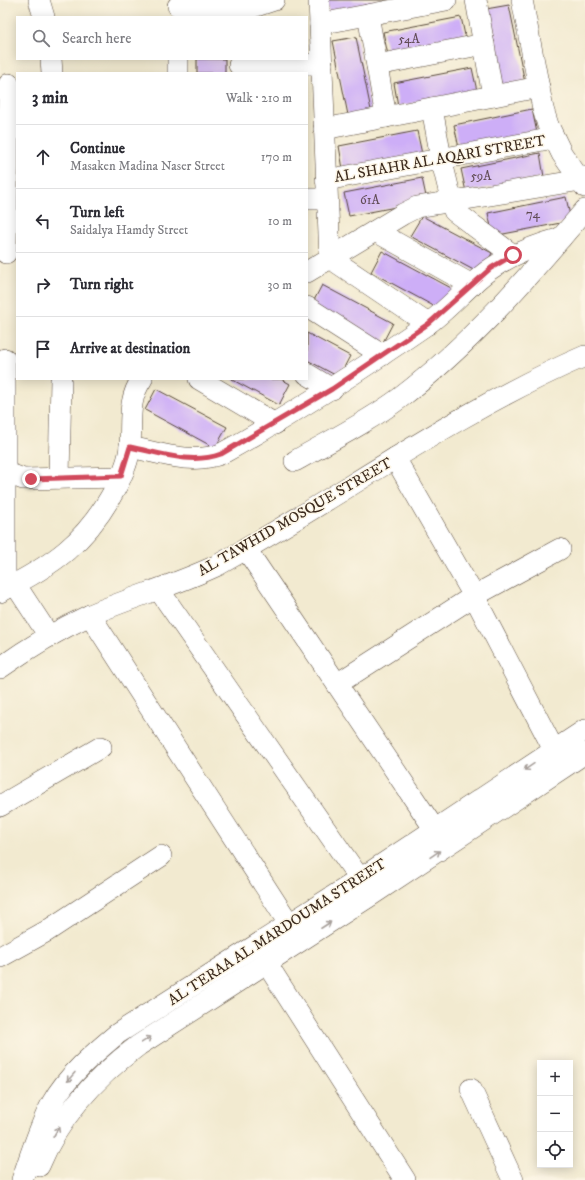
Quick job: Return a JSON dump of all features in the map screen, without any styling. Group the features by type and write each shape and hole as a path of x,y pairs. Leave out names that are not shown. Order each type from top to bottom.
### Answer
{"street":[{"path":"39,0 44,16"},
{"path":"178,8 240,12 274,0"},
{"path":"315,266 320,193 318,122 322,64 319,0"},
{"path":"320,24 368,15 417,3 446,0"},
{"path":"476,0 493,96"},
{"path":"522,0 543,109 562,154 584,181"},
{"path":"368,15 386,117"},
{"path":"377,65 484,44"},
{"path":"51,60 52,72"},
{"path":"178,60 178,72"},
{"path":"239,66 322,64"},
{"path":"8,84 8,253"},
{"path":"318,122 386,117 539,87"},
{"path":"432,108 450,201 454,210 459,216 513,255"},
{"name":"AL SHAHR AL AQARI STREET","path":"320,193 441,158 554,138"},
{"path":"315,266 403,214 417,208 450,201 584,181"},
{"path":"295,461 399,399 446,360 490,319 585,210"},
{"path":"375,231 472,285"},
{"path":"130,447 186,459 210,458 221,454 275,424 332,389 428,324 491,268 536,244 561,238"},
{"path":"315,266 428,324"},
{"path":"308,308 382,355"},
{"name":"AL TAWHID MOSQUE STREET","path":"1,665 49,636 90,615 189,578 246,549 465,415 506,393 585,356"},
{"path":"7,359 3,471 7,588 49,636"},
{"path":"308,375 332,389"},
{"path":"59,478 61,380"},
{"path":"201,380 275,424"},
{"path":"7,588 36,573 63,555 86,532 106,506 121,476 130,447 130,411 138,381"},
{"path":"395,458 474,596 554,750"},
{"path":"3,471 23,479 121,476"},
{"path":"246,549 435,830"},
{"path":"337,684 474,596 560,549"},
{"path":"159,590 360,879"},
{"path":"90,615 295,933"},
{"name":"AL TERAA AL MARDOUMA STREET","path":"33,1180 44,1153 61,1123 89,1088 110,1068 139,1045 267,964 295,933 360,879 585,730"},
{"path":"0,806 101,747"},
{"name":"AL TERAA AL MARDOUMA STREET","path":"22,1180 39,1130 53,1102 70,1078 99,1049 131,1024 295,933 585,753"},
{"path":"0,957 47,931 161,856"},
{"path":"267,964 405,1180"},
{"path":"471,1089 513,1180"}],"building":[{"path":"326,0 407,0 330,18"},
{"path":"509,5 525,83 502,88 486,9"},
{"path":"461,17 466,40 388,55 383,32"},
{"path":"356,37 372,115 349,120 333,41"},
{"path":"197,60 225,60 225,72 197,72"},
{"path":"472,68 477,91 398,106 394,83"},
{"path":"532,109 537,133 459,148 454,125"},
{"path":"417,131 422,154 343,169 339,146"},
{"path":"540,153 544,177 466,192 461,169"},
{"path":"422,178 427,201 349,216 344,193"},
{"path":"566,197 571,221 493,236 488,213"},
{"path":"422,216 492,253 481,274 410,236"},
{"path":"382,251 453,289 441,310 371,272"},
{"path":"322,285 393,323 382,344 311,306"},
{"path":"308,334 350,356 339,377 308,361"},
{"path":"233,380 283,380 290,384 279,405"},
{"path":"156,389 227,427 215,448 145,410"}],"route":[{"path":"31,479 121,476 127,462 130,447 186,459 198,460 221,454 275,424 332,389 428,324 491,268 513,255"}]}
